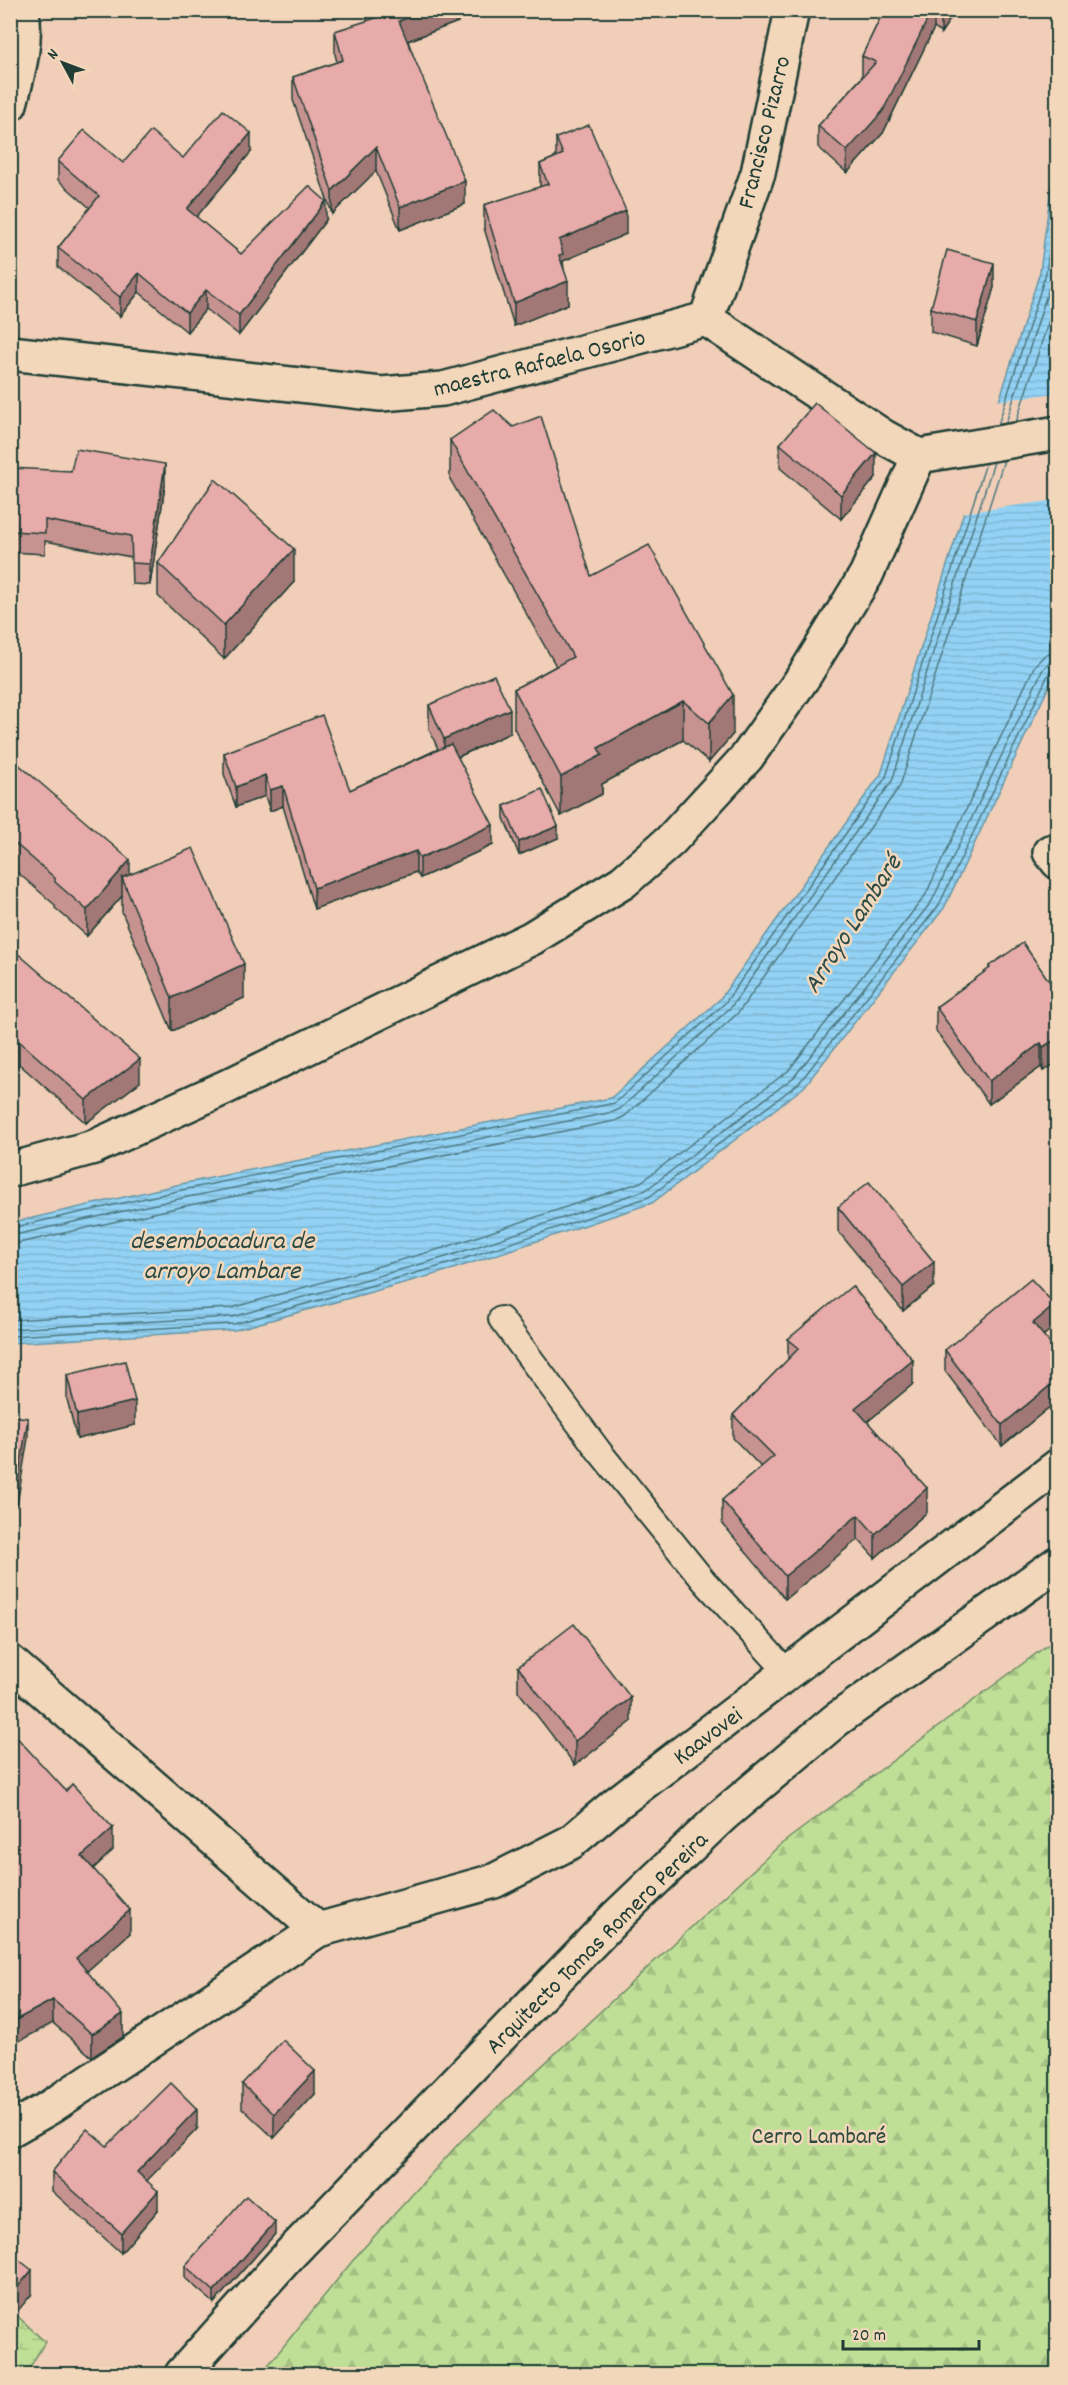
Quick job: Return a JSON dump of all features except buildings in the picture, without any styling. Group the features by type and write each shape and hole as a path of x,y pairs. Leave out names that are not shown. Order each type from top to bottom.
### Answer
{"street":[{"path":"10,104 22,59 24,27 22,10"},
{"name":"Francisco Pizarro","path":"706,319 758,173 792,10"},
{"path":"706,319 884,437 933,453 1058,433"},
{"name":"maestra Rafaela Osorio","path":"10,353 381,394 443,389 706,319"},
{"path":"10,1170 94,1147 226,1087 532,938 623,882 670,841 747,757 804,676 866,575 933,453"},
{"name":"Kaavovei","path":"10,2130 47,2109 318,1930 494,1881 571,1842 617,1803 789,1674 1058,1466"},
{"name":"Arquitecto Tomas Romero Pereira","path":"182,2374 290,2254 616,1917 723,1815 836,1720 1058,1563"},
{"path":"10,1662 318,1930"}],"lane":[{"path":"501,1319 614,1470 704,1581 789,1674"}],"green space":[{"name":"Cerro Lambaré","path":"1057,1638 1057,2374 261,2374 359,2253 461,2141 780,1845"},
{"path":"10,2309 45,2342 26,2374 11,2374"}],"water":[{"name":"desembocadura de arroyo Lambare","path":"1057,142 1057,669 944,908 804,1087 652,1203 450,1270 235,1330 11,1343 10,1223 181,1184 611,1098 720,999 881,774 1040,272"}],"pier":[{"path":"1057,393 1057,500 961,513 996,401"}],"water label":[{"name":"Arroyo Lambaré","path":"851,923"}]}
